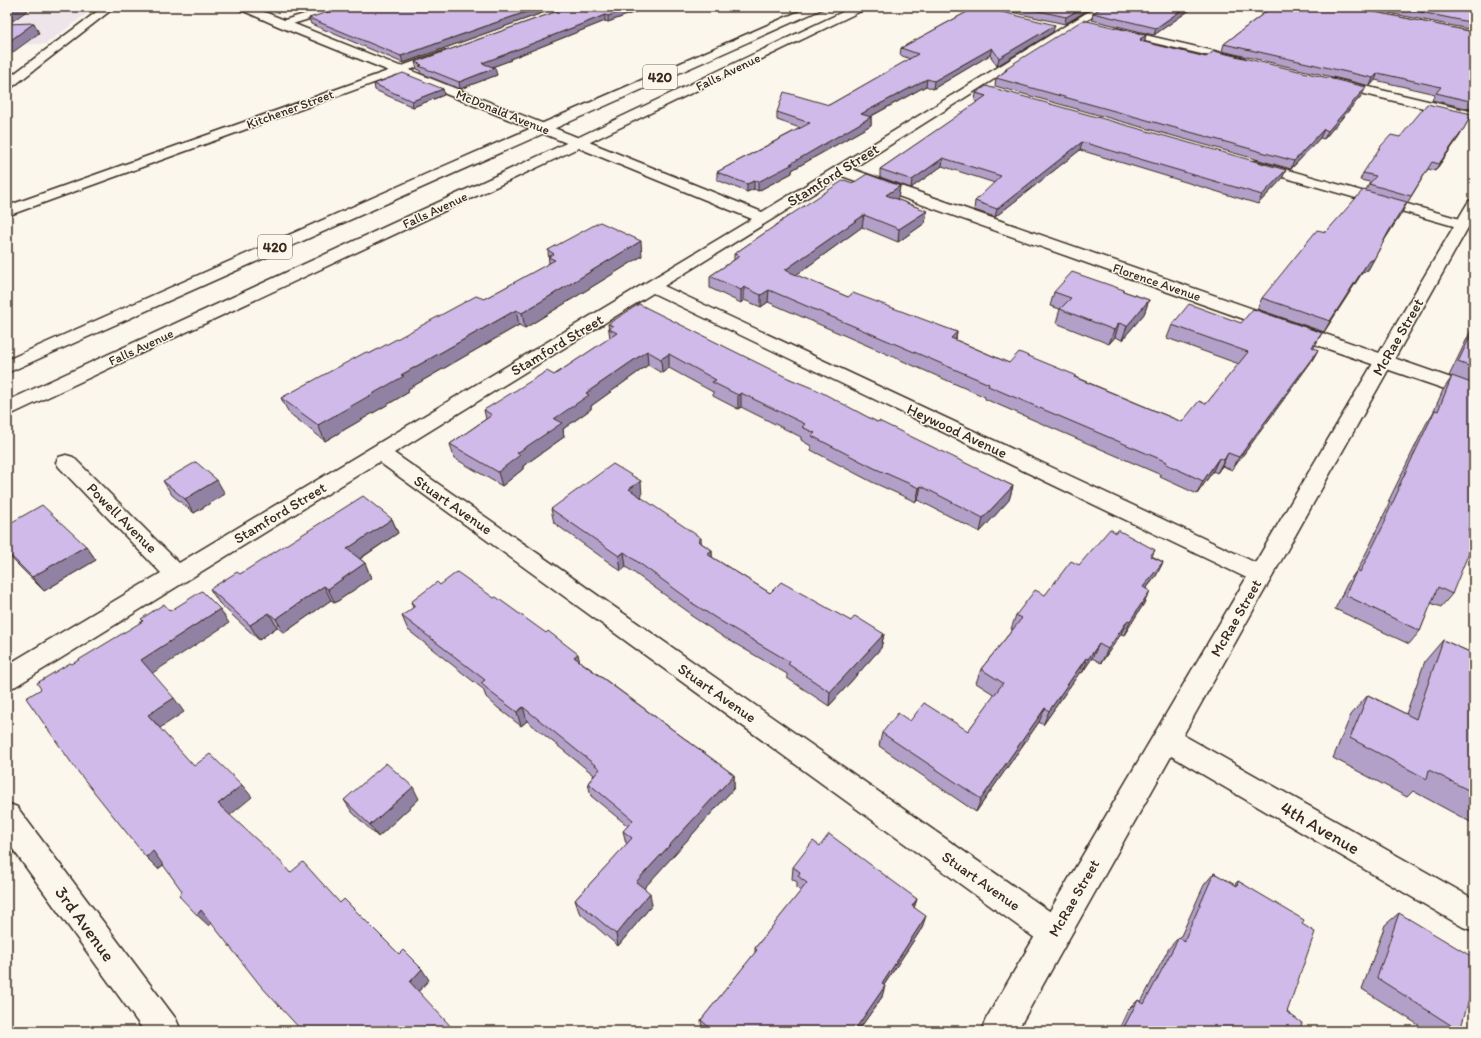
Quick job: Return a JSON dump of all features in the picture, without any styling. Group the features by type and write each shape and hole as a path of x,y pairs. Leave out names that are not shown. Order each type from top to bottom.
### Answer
{"main road":[{"path":"7,85 110,7"},
{"name":"McDonald Avenue","path":"243,7 763,218"},
{"path":"282,24 338,7"},
{"name":"Falls Avenue","path":"7,367 447,170 544,129 818,7"},
{"name":"Falls Avenue","path":"7,409 579,143 861,7"},
{"name":"Stamford Street","path":"7,678 653,286 1103,7"},
{"path":"1079,22 1092,25"},
{"path":"1053,27 1066,30"},
{"path":"1106,28 1252,63"},
{"name":"Kitchener Street","path":"7,211 454,50"},
{"path":"1321,79 1474,116"},
{"path":"976,86 991,90"},
{"path":"1242,161 1462,224"},
{"name":"Florence Avenue","path":"840,170 1474,393"},
{"name":"McRae Street","path":"998,1031 1474,204"},
{"name":"Heywood Avenue","path":"653,286 1261,575"},
{"name":"Stuart Avenue","path":"380,453 1054,933"},
{"name":"Powell Avenue","path":"66,462 177,575"},
{"name":"4th Avenue","path":"1166,739 1474,916"},
{"name":"3rd Avenue","path":"7,817 164,1031"}],"shaded area":[{"path":"7,7 96,7 46,44 7,45"}],"building":[{"path":"343,7 540,7 401,56 309,18"},
{"path":"569,7 632,7 608,16 605,15 482,63 495,68 459,82 419,66 422,65 415,62"},
{"path":"976,7 989,7 990,9 1055,25 999,58 992,48 934,81 927,79 861,114 871,117 790,164 793,164 758,182 754,181 747,184 717,172 810,123 777,112 784,92 829,105 918,54 901,48"},
{"path":"1021,7 1084,7 1066,17"},
{"path":"1103,7 1186,7 1156,28 1093,13"},
{"path":"1272,7 1350,7 1474,32 1474,102 1436,93 1441,87 1378,73 1373,78 1224,44"},
{"path":"1396,7 1474,7 1474,23"},
{"path":"1083,20 1146,35 1140,39 1142,40 1140,41 1206,57 1214,51 1366,87 1328,131 1324,129 1294,161 996,78 1007,70 1006,68"},
{"path":"34,23 7,43 7,24"},
{"path":"403,73 443,89 412,101 374,84"},
{"path":"986,86 1286,170 1262,195 1082,142 997,209 975,201 1001,176 943,158 912,180 880,169 986,96 976,93"},
{"path":"1427,104 1472,114 1463,130 1439,164 1432,162 1411,196 1369,184 1376,176 1363,173 1381,146 1391,135 1400,137"},
{"path":"867,174 900,186 886,195 927,211 899,229 864,215 785,270 848,297 853,293 957,332 951,338 1009,363 1019,352 1075,375 1074,377 1182,422 1199,401 1206,404 1248,352 1172,325 1189,304 1241,323 1253,309 1322,333 1312,347 1318,350 1239,457 1228,453 1224,460 1219,458 1203,481 1166,464 1167,462 988,386 989,384 769,290 761,295 744,287 741,290 710,276 740,256 734,254 844,180 853,183"},
{"path":"1363,190 1407,202 1374,259 1368,262 1330,321 1262,298 1317,230 1326,232"},
{"path":"600,222 641,241 522,313 516,310 401,375 404,376 318,425 281,398 366,352 369,354 476,296 484,299 555,260 548,257 554,254 548,250"},
{"path":"1072,272 1149,300 1127,326 1119,323 1114,330 1060,309 1071,298 1054,292"},
{"path":"639,304 790,379 817,390 877,422 879,421 1013,486 983,518 921,486 919,488 874,468 812,436 815,433 802,427 805,424 741,393 738,395 712,382 716,380 669,354 661,359 647,351 586,393 589,395 554,419 562,423 517,453 520,455 498,472 450,444 492,415 484,410 547,371 554,375 617,333 609,329 613,326 608,324"},
{"path":"1474,328 1474,368 1458,362"},
{"path":"1452,376 1474,384 1474,516 1468,530 1474,533 1474,540 1452,594 1438,587 1420,631 1345,595 1357,570 1360,572 1386,520 1385,519 1399,489 1398,488 1435,410 1438,411"},
{"path":"196,462 217,480 185,499 163,481"},
{"path":"613,464 641,481 629,489 701,538 698,541 712,550 707,554 770,593 781,582 851,621 855,616 884,634 830,692 788,664 790,662 689,601 690,600 624,552 619,556 551,509"},
{"path":"363,496 392,519 347,549 365,563 328,589 324,586 276,619 269,613 250,625 210,589 237,572 240,574"},
{"path":"42,505 86,546 32,577 7,552 7,525"},
{"path":"1110,529 1116,533 1118,530 1155,550 1150,556 1163,562 1143,587 1150,591 1130,621 1128,620 1108,649 1099,644 1088,659 1086,658 1049,711 1045,708 981,799 882,733 898,713 910,721 924,703 968,731 1003,683 981,669 1022,618 1016,615 1035,590 1045,595 1071,561 1079,565"},
{"path":"457,572 494,598 496,597 546,633 548,631 578,654 574,657 734,775 636,882 650,893 616,934 575,900 632,838 623,831 633,820 588,783 600,769 523,707 517,712 494,695 481,683 485,680 402,616 415,606 411,602 437,582 440,585"},
{"path":"202,591 220,609 141,660 174,698 148,715 194,766 210,754 242,785 218,804 282,863 290,873 303,862 340,903 344,899 399,954 403,950 422,969 410,982 455,1031 302,1031 260,985 201,910 197,915 179,896 182,891 153,851 146,857 75,768 26,698 41,689 37,683 70,663 72,664 143,621 141,619 164,604 170,611"},
{"path":"1443,640 1474,654 1474,793 1429,770 1427,779 1350,738 1368,695 1416,719"},
{"path":"386,763 413,787 370,825 344,800"},
{"path":"829,834 917,899 912,906 926,916 882,984 885,986 854,1031 850,1029 849,1031 708,1031 710,1028 701,1020 757,950 755,948 807,883 798,876 800,872 793,867 813,841 820,846"},
{"path":"1214,873 1237,886 1238,881 1304,920 1302,924 1315,932 1287,1012 1302,1023 1299,1031 1122,1031 1138,1000 1144,1004 1179,937 1184,941"},
{"path":"1399,913 1474,958 1474,981 1460,1031 1377,978"}]}
